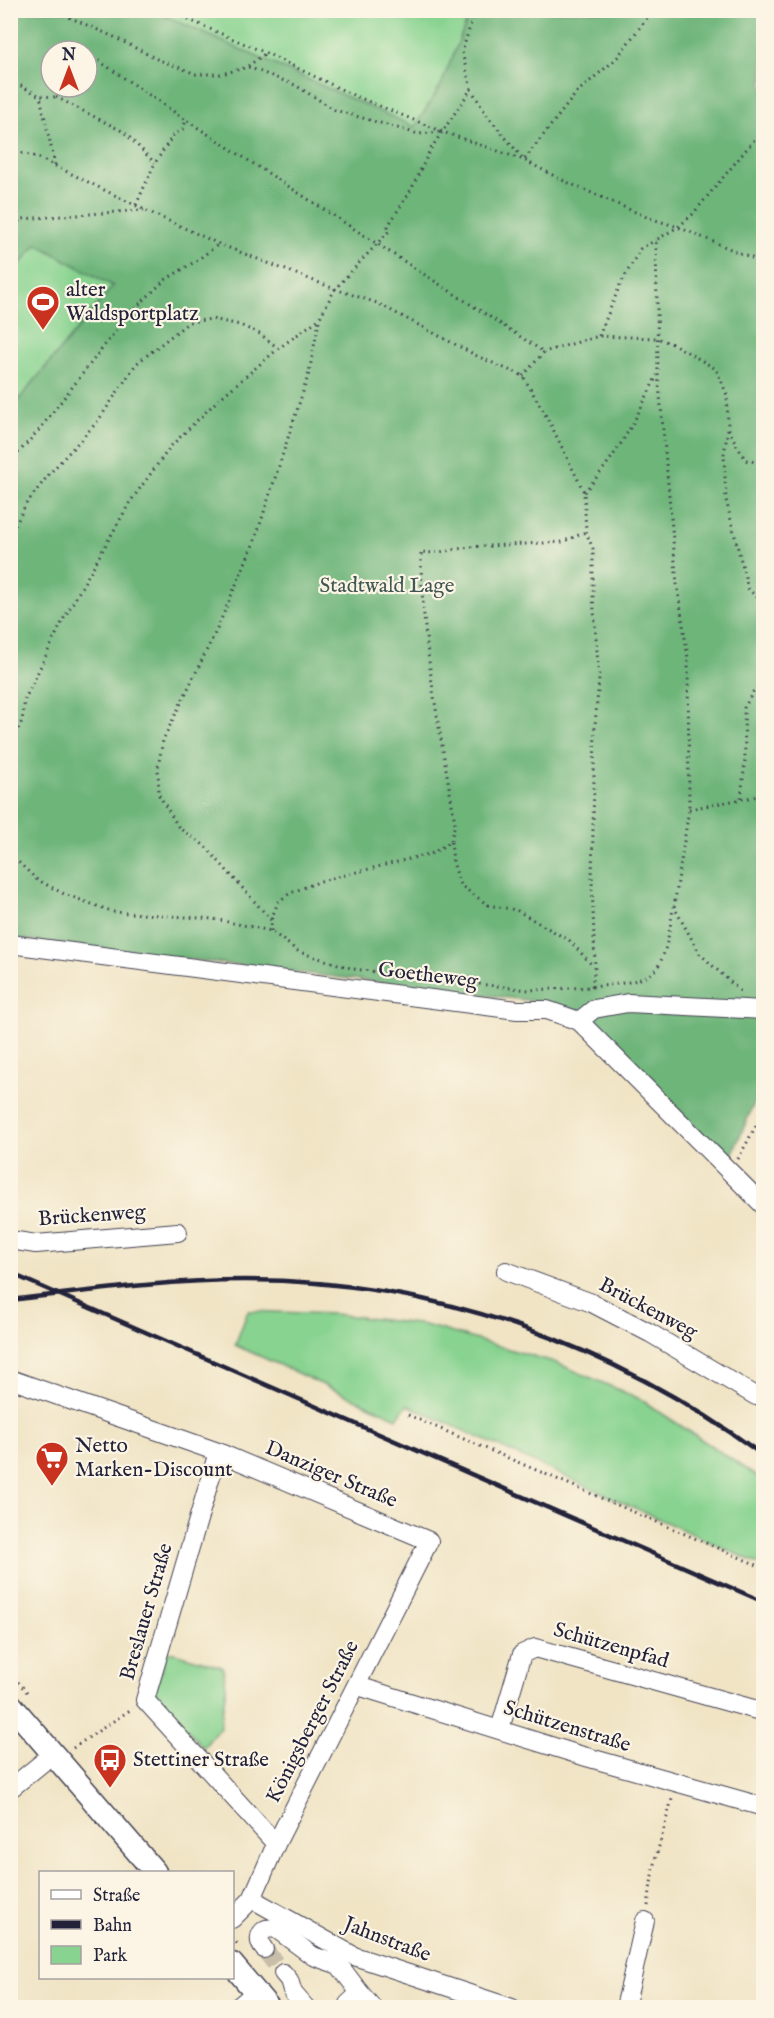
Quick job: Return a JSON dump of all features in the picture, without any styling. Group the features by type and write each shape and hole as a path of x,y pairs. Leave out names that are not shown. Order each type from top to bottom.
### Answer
{"main road":[{"path":"10,1704 154,1871"},
{"path":"234,1966 262,2000"}],"street":[{"name":"Goetheweg","path":"10,944 517,1010 547,1010 579,1021 764,1206"},
{"path":"579,1021 594,1009 628,1003 757,1010"},
{"name":"Brückenweg","path":"10,1240 36,1244 178,1232"},
{"name":"Brückenweg","path":"506,1271 592,1303 650,1333 756,1396 764,1396"},
{"name":"Danziger Straße","path":"10,1379 218,1452 429,1541"},
{"name":"Breslauer Straße","path":"218,1452 145,1700 276,1844"},
{"name":"Königsberger Straße","path":"234,1917 252,1899 276,1844 358,1686 429,1541"},
{"name":"Schützenpfad","path":"500,1729 522,1654 535,1648 764,1712"},
{"name":"Schützenstraße","path":"358,1686 676,1783 764,1807"},
{"path":"10,1789 55,1756"},
{"name":"Jahnstraße","path":"252,1899 354,1956 512,2007"},
{"path":"625,2007 645,1921"},
{"path":"264,1949 259,1941 260,1936 266,1929 275,1928 313,1956 339,1965 350,2003 373,2007"},
{"path":"283,1973 289,1980 293,1993 306,2007"},
{"path":"237,2007 262,2000"}],"path":[{"path":"53,10 157,59 196,74 222,74 248,67 266,53"},
{"path":"166,10 266,53 353,95 443,132 524,160 562,180 649,218 678,227 764,263"},
{"path":"475,10 462,52 471,89 486,114 524,160"},
{"path":"524,160 577,92 616,59 653,10"},
{"path":"99,61 544,352"},
{"path":"248,67 295,85 335,110 418,134 443,132"},
{"path":"10,80 39,95"},
{"path":"271,920 205,846 179,828 159,795 158,767 164,740 218,629 255,540 309,373 319,319 335,289 389,231 388,226 412,188 430,150 471,89"},
{"path":"41,99 55,165"},
{"path":"60,99 124,132 155,163"},
{"path":"136,205 155,163 174,134 183,129 186,120"},
{"path":"600,336 620,285 640,249 678,227 692,215 764,129"},
{"path":"10,150 37,156 219,244 377,303 479,357 523,376 584,492 586,532 593,549 593,596 599,679 595,725 592,880 595,967 592,987"},
{"path":"10,230 21,219 48,219 145,210"},
{"path":"10,854 36,879 64,894 114,912 214,919 270,931 299,952 354,969 529,990 592,987 632,981 652,974 664,953 674,907 689,809 688,658 677,584 658,373 657,240"},
{"path":"10,462 39,430 128,315 165,280 219,244"},
{"path":"10,536 26,504 50,473 98,421 136,364 189,322 212,318 240,325 261,334 279,348"},
{"path":"10,745 22,721 25,699 63,620 130,502 171,446 234,385 319,319"},
{"path":"523,376 544,352 600,336 657,338 675,345 716,369 727,395 728,427 724,454 726,500 748,589 764,603"},
{"path":"584,492 605,469 630,432 658,373"},
{"path":"728,427 746,459 764,464"},
{"path":"586,532 562,542 470,547 433,553 421,552 421,590 433,686 455,823 451,841 453,862 460,885 488,905 516,910 570,941 595,967"},
{"path":"741,798 745,761 744,708 753,692 764,684"},
{"path":"689,809 764,795"},
{"path":"270,931 271,920 278,902 290,894 321,881 433,853 451,841"},
{"path":"674,907 700,954 741,991 757,1010"},
{"path":"529,990 547,1010"},
{"path":"730,1174 764,1110"},
{"path":"408,1415 764,1568"},
{"path":"55,1756 145,1700"},
{"path":"651,1885 653,1868 676,1783"}],"green space":[{"name":"Stadtwald Lage","path":"11,11 154,11 415,127 441,85 471,11 763,11 764,1080 729,1162 577,1010 525,1000 11,938 11,409 113,286 37,244 11,275"},
{"path":"154,11 471,11 441,85 415,127"},
{"name":"alter Waldsportplatz","path":"37,244 113,286 11,409 11,275"},
{"path":"248,1311 334,1314 425,1325 554,1362 640,1399 763,1480 763,1566 407,1405 397,1418 235,1345"},
{"path":"167,1651 223,1667 226,1687 220,1727 203,1748 155,1691"}],"tunnel":[{"path":"264,1949 283,1973"}],"railway":[{"path":"10,1273 764,1602"},
{"path":"10,1300 127,1287 245,1280 316,1283 385,1292 453,1306 519,1326 583,1351 646,1381 706,1416 764,1456"}],"place":[{"name":"alter Waldsportplatz","path":"43,331"},
{"name":"Netto Marken-Discount","path":"52,1487"},
{"name":"Stettiner Straße","path":"110,1789"}]}
